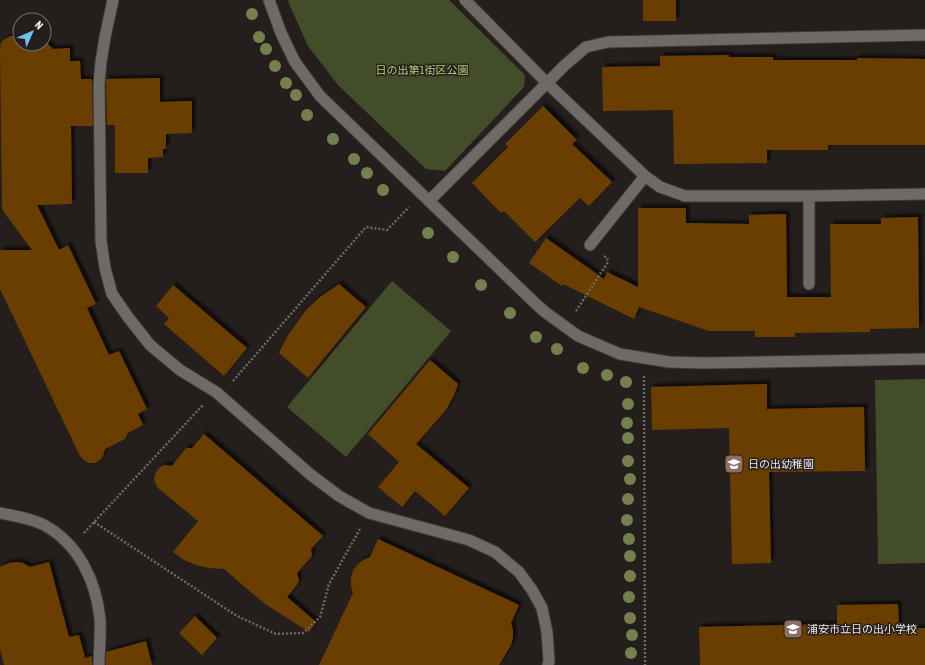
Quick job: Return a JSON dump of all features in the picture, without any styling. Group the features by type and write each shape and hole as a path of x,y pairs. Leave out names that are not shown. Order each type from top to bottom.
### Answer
{"street":[{"path":"113,0 105,38 99,84 101,241 105,268 112,294 150,345 180,370 218,394 311,475 339,496 369,513 469,540 495,552 519,572 532,590 542,608 547,632 548,665"},
{"path":"269,0 280,33 295,62 320,96 537,305 578,336 620,354 669,362 706,363 925,359"},
{"path":"465,0 547,82 645,176 660,187 685,196 925,194"},
{"path":"426,197 565,65 586,47 608,42 925,35"},
{"path":"590,245 645,176"},
{"path":"809,196 809,284"},
{"path":"0,513 18,516 44,525 61,537 77,553 95,590 100,620 99,665"}],"path":[{"path":"72,547 94,522 218,394 366,227 387,230 426,197"},
{"path":"566,327 608,262 607,258 590,245"},
{"path":"644,358 645,665"},
{"path":"94,522 237,616 276,634 303,633 320,617 329,584 369,513"}],"green space":[{"name":"日の出第1街区公園","path":"288,0 449,0 525,75 524,87 445,171 426,169 338,85 308,46"},
{"path":"392,281 451,331 346,457 287,407"},
{"path":"925,379 925,563 878,564 875,380"}],"building":[{"path":"643,0 676,0 676,21 643,21"},
{"path":"12,36 12,52 52,52 52,48 70,48 70,61 80,61 81,79 92,79 93,126 71,126 72,204 37,205 59,250 68,245 96,304 87,308 109,355 119,351 147,409 138,414 143,425 128,433 125,439 105,449 103,456 95,463 89,463 80,456 0,289 0,250 32,250 3,211 2,205 0,49 1,43 5,39"},
{"path":"729,55 729,57 773,57 773,60 857,60 857,58 925,59 925,145 828,145 828,150 767,150 767,163 674,164 673,110 603,111 602,67 660,66 660,56"},
{"path":"160,78 160,102 192,101 192,133 166,134 166,149 163,149 163,157 148,158 148,173 115,173 115,125 107,125 106,79"},
{"path":"543,106 577,140 572,144 612,182 589,206 580,198 535,242 504,211 501,213 472,183 508,147 505,144"},
{"path":"638,208 686,208 686,223 749,224 749,215 786,214 787,297 831,297 830,224 881,224 881,218 918,217 919,328 870,329 870,332 795,333 795,337 755,337 755,331 709,331 639,307 634,319 563,284 562,286 529,263 546,238 604,279 607,272 638,287"},
{"path":"339,284 366,307 308,378 279,353 288,335 307,309 320,297"},
{"path":"173,285 247,348 224,376 164,324 169,318 156,306"},
{"path":"430,360 458,384 446,410 416,444 469,488 445,516 415,491 402,507 378,487 399,462 368,434"},
{"path":"767,384 767,409 864,407 865,471 769,472 771,563 732,564 729,428 652,430 651,387"},
{"path":"204,434 323,536 311,549 312,556 297,573 299,580 297,585 287,597 316,622 309,632 265,604 224,569 196,565 184,560 173,552 198,521 158,488 154,478 159,468 164,465 172,466 186,448 192,448"},
{"path":"378,539 519,605 511,623 513,638 511,645 499,665 319,665 353,593 351,578 353,571 363,560 370,557"},
{"path":"16,562 23,563 30,567 49,562 69,637 79,635 85,658 92,656 92,665 4,665 0,649 0,567"},
{"path":"898,604 899,628 925,628 925,665 700,665 699,627 837,624 837,605"},
{"path":"195,616 217,638 202,655 179,633"},
{"path":"146,641 152,665 106,665 106,652"}],"place":[{"name":"日の出幼稚園","path":"734,464"},
{"name":"浦安市立日の出小学校","path":"793,629"}]}
